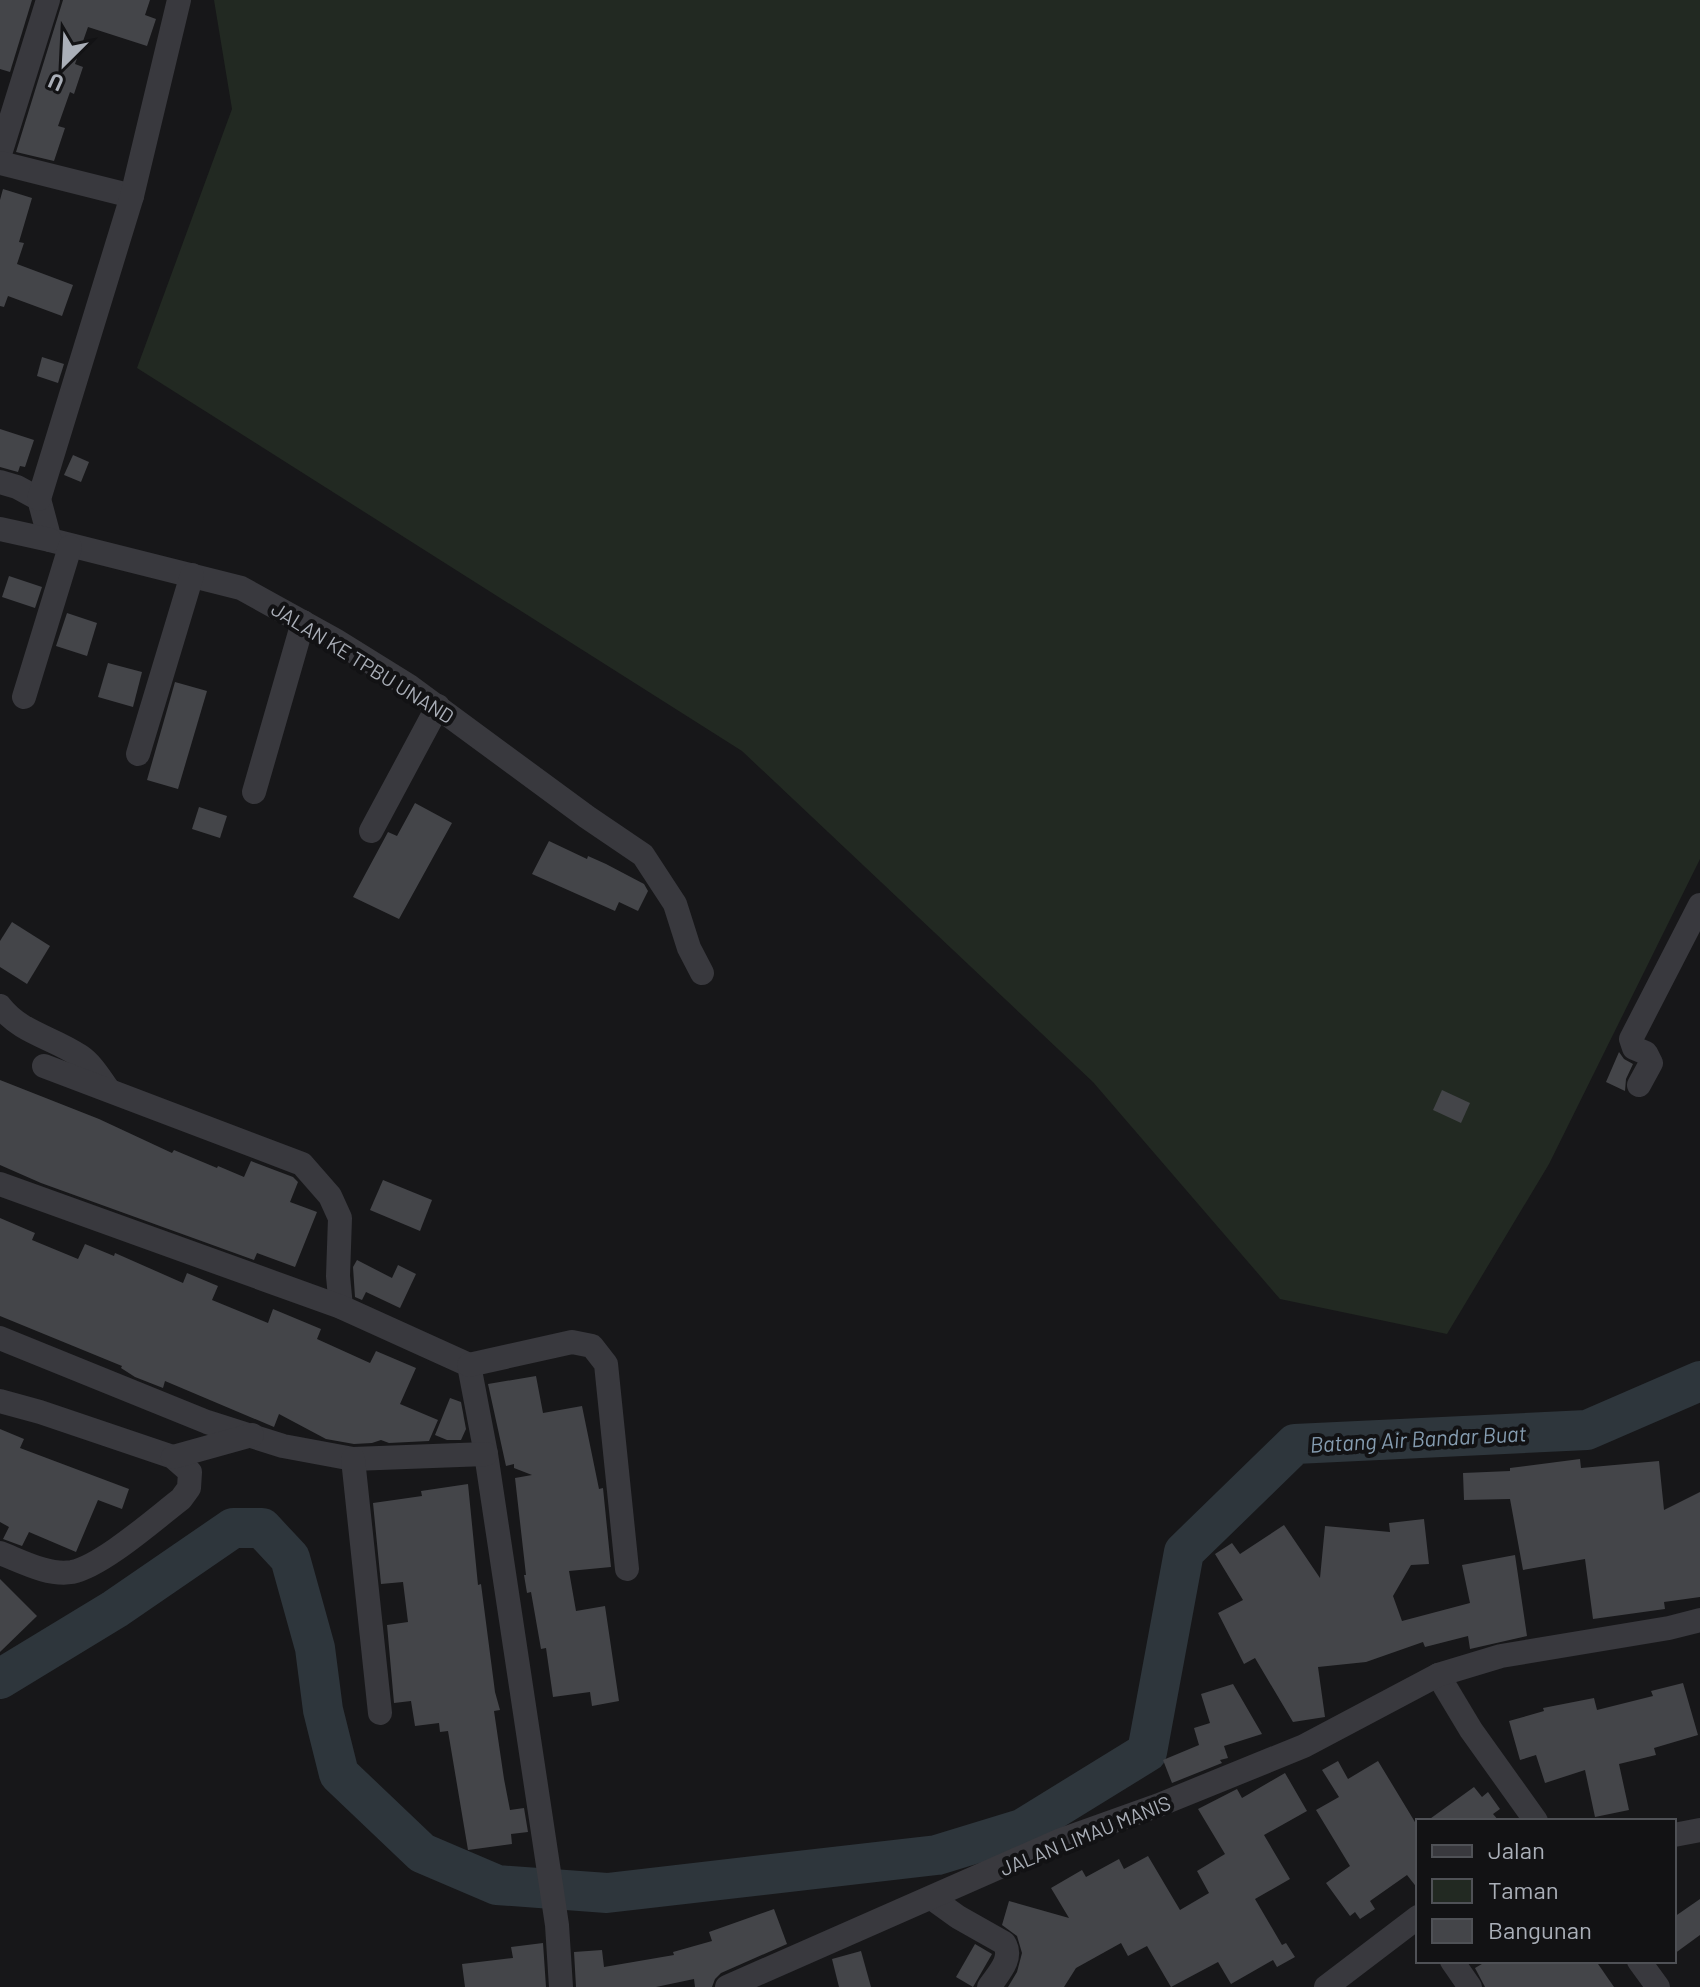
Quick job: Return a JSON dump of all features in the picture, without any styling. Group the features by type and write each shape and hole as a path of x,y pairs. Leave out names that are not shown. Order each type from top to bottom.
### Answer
{"street":[{"path":"0,154 8,101 48,0"},
{"path":"39,499 132,196 179,0"},
{"path":"0,163 132,196"},
{"path":"0,482 39,499 60,544 24,697"},
{"name":"JALAN KE TPBU UNAND","path":"0,529 241,588 303,622 438,706 643,855 675,904 689,948 702,973"},
{"path":"138,754 192,575"},
{"path":"254,792 303,622"},
{"path":"371,831 438,706"},
{"path":"1639,1085 1651,1063 1646,1053 1634,1048 1631,1039 1700,907"},
{"path":"0,1006 10,1019 25,1029 80,1056 108,1089"},
{"path":"44,1066 302,1164 330,1196 340,1218 338,1276 341,1307"},
{"path":"0,1184 341,1307 469,1365 572,1342 592,1346 606,1364 627,1569"},
{"path":"0,1338 207,1422 283,1446 353,1459 486,1454"},
{"path":"469,1365 486,1454 557,1925 561,1987"},
{"path":"0,1401 173,1457 190,1472 189,1488 181,1499 91,1564 71,1572 57,1572 0,1553"},
{"path":"173,1457 253,1435"},
{"path":"353,1459 380,1713"},
{"name":"JALAN LIMAU MANIS","path":"727,1987 933,1899 1061,1840 1159,1805 1304,1746 1438,1675 1501,1656 1700,1620"},
{"path":"1438,1675 1471,1730 1535,1819"},
{"path":"1676,1835 1700,1830"},
{"path":"933,1899 1008,1948 1006,1962 989,1987"},
{"path":"1326,1987 1416,1919"},
{"path":"1453,1963 1470,1987"},
{"path":"1640,1963 1658,1987"}],"green space":[{"path":"214,0 1700,0 1700,859 1549,1164 1447,1334 1280,1299 1093,1082 742,751 137,368 232,109"}],"building":[{"path":"0,0 32,0 10,72 0,69"},
{"path":"63,0 150,0 145,15 156,19 147,46 88,27 75,64 83,67 58,126 65,128 54,161 16,152"},
{"path":"3,189 32,198 19,242 24,243 17,264 73,285 62,316 8,296 4,307 0,306 0,200"},
{"path":"42,357 64,364 58,383 37,376"},
{"path":"0,429 34,440 25,467 20,466 18,472 0,467"},
{"path":"73,455 89,462 81,482 64,475"},
{"path":"9,576 42,587 35,608 2,597"},
{"path":"67,613 97,623 87,656 56,646"},
{"path":"108,663 142,672 133,707 98,697"},
{"path":"175,682 207,691 178,789 147,780"},
{"path":"415,803 452,823 399,919 353,897 388,832 397,836"},
{"path":"199,807 227,816 220,838 192,829"},
{"path":"549,841 587,859 588,856 606,864 644,884 648,891 638,911 619,902 615,911 532,874"},
{"path":"12,922 50,946 27,984 0,967 0,941"},
{"path":"1619,1052 1633,1064 1626,1079 1625,1091 1606,1082"},
{"path":"0,1080 99,1119 172,1153 174,1150 244,1177 251,1161 293,1177 298,1182 290,1202 317,1212 295,1267 257,1253 254,1260 41,1183 0,1165"},
{"path":"1442,1090 1470,1103 1461,1123 1433,1110"},
{"path":"383,1180 432,1200 420,1231 370,1210"},
{"path":"0,1218 35,1233 32,1240 78,1259 85,1244 114,1256 115,1253 183,1283 187,1273 218,1286 212,1300 268,1323 273,1309 321,1329 317,1339 370,1363 376,1351 416,1368 400,1404 438,1420 429,1441 389,1443 381,1440 354,1444 326,1439 279,1414 274,1427 165,1381 163,1388 135,1377 122,1366 0,1316"},
{"path":"357,1260 392,1278 398,1265 416,1274 400,1308 366,1292 362,1300 355,1297 353,1267"},
{"path":"536,1376 543,1413 582,1406 599,1489 603,1488 611,1567 569,1571 576,1611 605,1606 619,1701 592,1706 590,1692 553,1697 546,1648 541,1649 531,1592 527,1593 524,1575 515,1478 532,1475 514,1468 514,1464 506,1466 488,1384"},
{"path":"450,1398 461,1402 466,1429 461,1440 447,1440 435,1435"},
{"path":"0,1429 24,1439 20,1448 129,1489 122,1509 98,1500 76,1552 29,1532 22,1546 3,1539 9,1527 0,1522"},
{"path":"1580,1459 1581,1468 1659,1461 1664,1510 1700,1492 1700,1597 1664,1602 1665,1609 1593,1619 1585,1559 1523,1570 1510,1499 1464,1500 1463,1473 1510,1471 1510,1468"},
{"path":"468,1484 478,1585 481,1584 500,1710 494,1711 504,1779 510,1810 524,1808 528,1832 511,1834 512,1844 468,1850 448,1731 440,1732 439,1723 415,1726 411,1701 394,1703 387,1625 408,1622 403,1582 381,1584 373,1503 422,1496 421,1491"},
{"path":"1424,1519 1429,1564 1411,1565 1393,1596 1402,1621 1470,1603 1462,1565 1515,1555 1527,1636 1470,1649 1468,1636 1425,1647 1423,1642 1366,1662 1318,1667 1325,1717 1293,1722 1255,1658 1244,1664 1218,1613 1243,1600 1215,1554 1232,1543 1240,1554 1284,1525 1320,1578 1325,1526 1390,1532 1389,1523"},
{"path":"0,1579 37,1616 0,1652"},
{"path":"1683,1683 1698,1735 1654,1748 1656,1755 1619,1764 1629,1810 1595,1817 1585,1770 1545,1783 1536,1755 1520,1760 1509,1721 1544,1711 1543,1708 1594,1698 1597,1710 1653,1696 1651,1691"},
{"path":"1233,1684 1262,1734 1224,1746 1228,1758 1220,1760 1222,1763 1172,1783 1163,1760 1199,1745 1194,1728 1210,1723 1201,1694"},
{"path":"1338,1761 1348,1779 1378,1761 1416,1824 1416,1886 1407,1875 1370,1901 1375,1909 1360,1919 1355,1912 1350,1916 1326,1883 1350,1866 1316,1810 1339,1797 1322,1770"},
{"path":"1285,1773 1307,1811 1264,1835 1290,1879 1255,1899 1282,1945 1286,1943 1295,1957 1277,1967 1273,1960 1231,1984 1218,1962 1171,1987 1147,1946 1128,1956 1121,1943 1076,1968 1064,1987 1008,1987 1017,1972 1022,1953 1017,1936 1002,1925 1009,1901 1069,1918 1051,1888 1082,1870 1086,1877 1119,1859 1124,1869 1148,1856 1180,1910 1209,1893 1197,1871 1225,1854 1198,1809 1237,1789 1242,1798"},
{"path":"1474,1787 1482,1797 1488,1792 1500,1809 1493,1814 1497,1819 1430,1819"},
{"path":"1700,1899 1700,1935 1676,1953 1676,1916"},
{"path":"774,1909 787,1944 721,1973 712,1987 695,1987 694,1979 656,1987 576,1987 574,1952 602,1950 604,1967 674,1955 673,1952 712,1941 709,1932"},
{"path":"543,1943 546,1987 465,1987 462,1964 513,1958 511,1947"},
{"path":"975,1944 992,1954 973,1987 956,1977"},
{"path":"861,1951 871,1987 839,1987 832,1959"},
{"path":"1484,1963 1597,1963 1614,1987 1485,1987 1475,1968"}],"waterway":[{"name":"Batang Air Bandar Buat","path":"0,1679 115,1609 233,1528 262,1528 290,1558 315,1648 323,1710 339,1774 422,1853 497,1885 607,1893 937,1855 1022,1829 1147,1752 1184,1552 1295,1444 1587,1430 1700,1381"}]}
